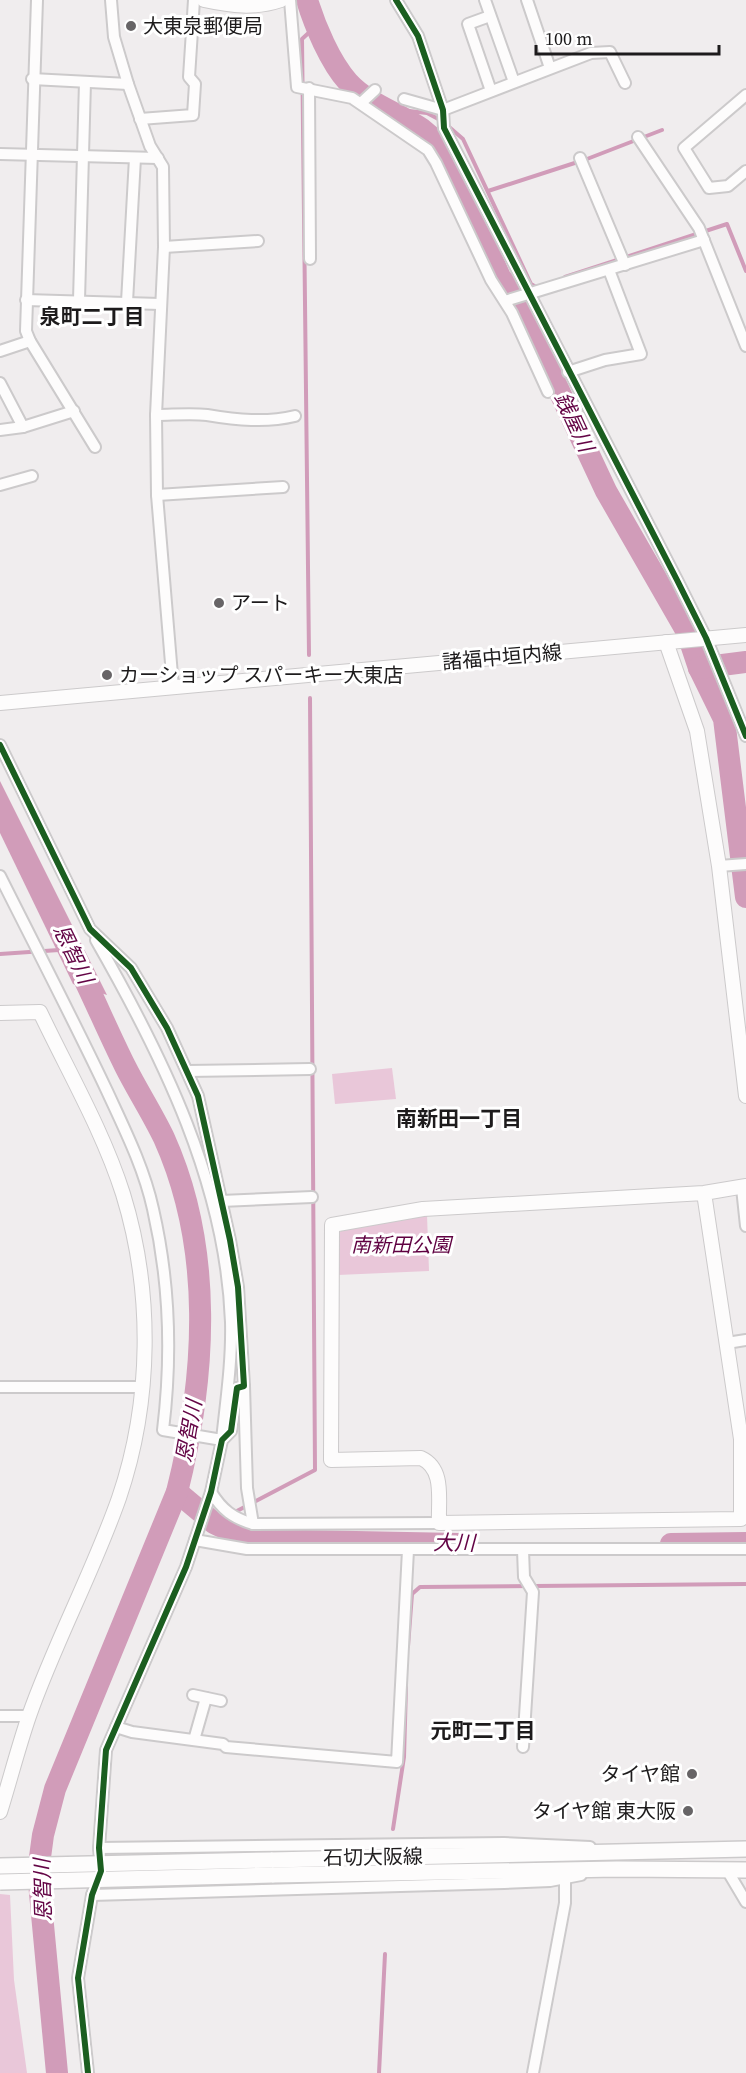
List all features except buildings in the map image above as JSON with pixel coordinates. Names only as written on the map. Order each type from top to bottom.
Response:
[{"type":"main road","name":"石切大阪線","points":[[0,1881],[618,1851],[746,1849]]},
{"type":"main road","name":"石切大阪線","points":[[0,1866],[746,1870]]},
{"type":"street","points":[[37,0],[32,79],[26,331],[96,447]]},
{"type":"street","points":[[111,0],[114,37],[128,84],[140,119],[163,167],[164,177],[164,247],[156,416],[157,495],[173,687]]},
{"type":"street","points":[[140,119],[193,115],[195,84],[189,77],[194,0]]},
{"type":"street","points":[[204,0],[235,7],[261,7],[281,0]]},
{"type":"street","points":[[290,0],[304,88],[310,259]]},
{"type":"street","points":[[396,0],[418,36],[443,119],[696,639],[746,736]]},
{"type":"street","points":[[485,0],[514,82]]},
{"type":"street","points":[[527,0],[550,68]]},
{"type":"street","points":[[490,16],[468,24],[491,91]]},
{"type":"street","points":[[443,119],[491,91],[591,53],[610,52],[625,83]]},
{"type":"street","points":[[32,79],[128,84]]},
{"type":"street","points":[[80,300],[85,82]]},
{"type":"street","points":[[304,88],[352,98],[428,150],[491,280],[505,301],[548,392]]},
{"type":"street","points":[[361,103],[375,90]]},
{"type":"street","points":[[746,95],[684,148],[709,188],[728,186],[746,171]]},
{"type":"street","points":[[404,99],[443,119]]},
{"type":"street","points":[[641,140],[702,234],[746,346]]},
{"type":"street","points":[[0,154],[158,158]]},
{"type":"street","points":[[127,302],[135,158]]},
{"type":"street","points":[[582,160],[623,260]]},
{"type":"street","points":[[505,301],[529,296],[609,270],[623,260],[702,234]]},
{"type":"street","points":[[164,247],[258,241]]},
{"type":"street","points":[[568,372],[604,360],[641,354],[609,270]]},
{"type":"street","points":[[26,300],[160,304]]},
{"type":"street","points":[[0,351],[30,341]]},
{"type":"street","points":[[0,383],[23,427]]},
{"type":"street","points":[[0,430],[23,427],[74,411]]},
{"type":"street","points":[[156,416],[207,415],[219,419],[276,420],[295,416]]},
{"type":"street","points":[[0,485],[32,476]]},
{"type":"street","points":[[157,495],[283,486]]},
{"type":"street","name":"諸福中垣内線","points":[[0,703],[746,635]]},
{"type":"street","points":[[666,642],[697,731],[719,866],[746,1096]]},
{"type":"street","points":[[0,745],[90,929],[117,976],[181,1106],[209,1192],[226,1276],[231,1322],[222,1440],[211,1492],[195,1540],[106,1750],[99,1848],[101,1871],[92,1895],[78,1978],[88,2073]]},
{"type":"street","points":[[719,866],[746,864]]},
{"type":"street","points":[[0,876],[137,1157],[153,1208],[167,1287],[169,1325],[169,1381],[163,1430],[222,1440]]},
{"type":"street","points":[[90,929],[131,968],[167,1028],[198,1096],[238,1287],[247,1488],[253,1524]]},
{"type":"street","points":[[0,1013],[40,1012],[109,1156],[123,1195],[141,1277],[144,1387],[131,1454],[118,1498],[29,1716],[0,1812]]},
{"type":"street","points":[[187,1071],[310,1069]]},
{"type":"street","points":[[439,1523],[437,1473],[432,1463],[421,1458],[331,1460],[332,1224],[423,1209],[704,1193],[744,1187],[746,1226]]},
{"type":"street","points":[[211,1492],[220,1508],[237,1519],[253,1524],[743,1519],[744,1465],[741,1439],[704,1193]]},
{"type":"street","points":[[221,1201],[312,1197]]},
{"type":"street","points":[[727,1343],[746,1340]]},
{"type":"street","points":[[222,1440],[231,1431],[237,1388],[244,1386]]},
{"type":"street","points":[[0,1387],[144,1387]]},
{"type":"street","points":[[195,1540],[247,1549],[746,1549]]},
{"type":"street","points":[[117,1727],[132,1732],[223,1744],[226,1747],[397,1762],[408,1550]]},
{"type":"street","points":[[523,1550],[526,1581],[533,1592],[523,1747]]},
{"type":"street","points":[[193,1695],[221,1701]]},
{"type":"street","points":[[194,1740],[206,1698]]},
{"type":"street","points":[[0,1716],[29,1716]]},
{"type":"street","points":[[99,1848],[504,1843],[571,1845],[618,1851]]},
{"type":"street","points":[[92,1895],[504,1883],[565,1878],[617,1869]]},
{"type":"street","points":[[727,1870],[746,1902]]},
{"type":"street","points":[[533,2073],[565,1903],[565,1878]]},
{"type":"green space","points":[[392,1068],[396,1099],[335,1104],[332,1074]]},
{"type":"green space","name":"南新田公園","points":[[427,1215],[429,1271],[338,1275],[336,1236],[343,1229]]},
{"type":"green space","points":[[0,1894],[10,1895],[14,1980],[27,2073],[0,2073]]},
{"type":"water","name":"恩智川","points":[[0,781],[107,995],[73,984],[0,833]]},
{"type":"waterway","name":"銭屋川","points":[[307,0],[324,43],[348,82],[374,102],[422,129],[433,139],[446,158],[501,279],[510,286],[606,491],[687,632],[699,668],[724,719],[746,897]]},
{"type":"waterway","points":[[309,655],[302,39],[315,27]]},
{"type":"waterway","points":[[399,117],[409,111],[427,113],[442,121]]},
{"type":"waterway","points":[[448,126],[463,139],[531,284],[536,287]]},
{"type":"waterway","points":[[488,191],[587,159],[662,130]]},
{"type":"waterway","points":[[565,277],[727,224],[746,271]]},
{"type":"waterway","points":[[699,668],[746,662]]},
{"type":"waterway","points":[[214,1523],[315,1470],[310,698]]},
{"type":"waterway","points":[[0,954],[59,950]]},
{"type":"waterway","name":"恩智川","points":[[57,2073],[38,1872],[43,1835],[55,1789],[177,1492],[194,1404],[199,1359],[200,1314],[198,1268],[191,1224],[180,1180],[164,1138],[125,1066],[76,962]]},
{"type":"waterway","name":"大川","points":[[177,1492],[214,1523],[249,1540],[458,1544]]},
{"type":"waterway","name":"大川","points":[[671,1544],[746,1543]]},
{"type":"waterway","points":[[408,1646],[412,1594],[420,1587],[746,1584]]},
{"type":"waterway","points":[[393,1829],[404,1757],[406,1687]]},
{"type":"waterway","points":[[379,2073],[385,1954]]},
{"type":"cycle path","points":[[396,0],[418,36],[443,110],[444,128],[706,638],[746,736]]},
{"type":"cycle path","points":[[0,745],[90,929],[131,968],[167,1028],[198,1096],[230,1240],[238,1287],[244,1386],[237,1388],[231,1431],[222,1440],[211,1492],[186,1567],[106,1750],[99,1848],[101,1871],[92,1895],[78,1978],[88,2073]]},
{"type":"place","name":"大東泉郵便局","points":[[131,26]]},
{"type":"place","name":"アート","points":[[219,603]]},
{"type":"place","name":"カーショップ スパーキー大東店","points":[[107,675]]},
{"type":"place","name":"タイヤ館","points":[[692,1774]]},
{"type":"place","name":"タイヤ館 東大阪","points":[[688,1811]]},
{"type":"district","name":"泉町二丁目","points":[[92,317]]},
{"type":"district","name":"南新田一丁目","points":[[459,1119]]},
{"type":"district","name":"元町二丁目","points":[[483,1731]]}]
